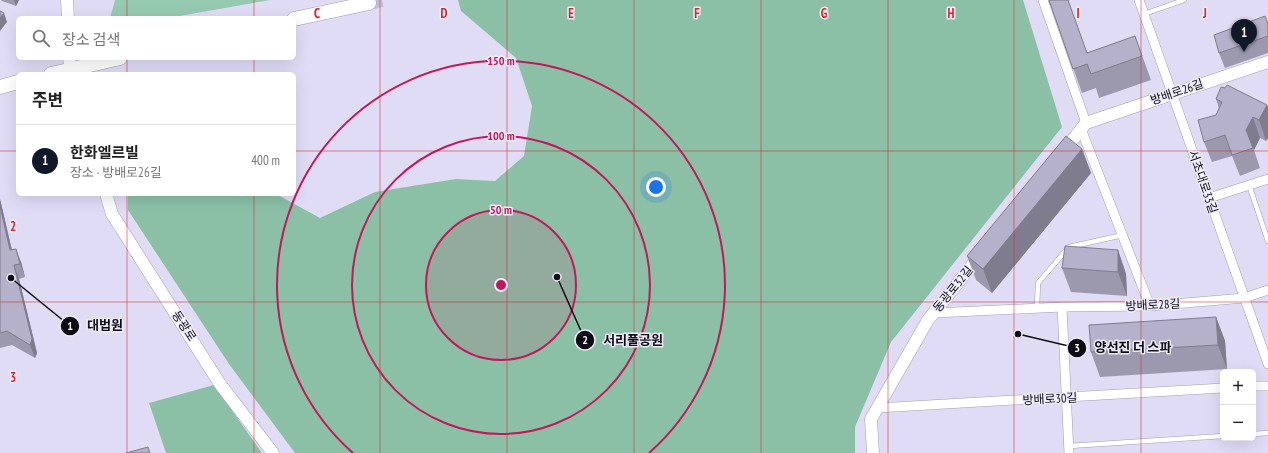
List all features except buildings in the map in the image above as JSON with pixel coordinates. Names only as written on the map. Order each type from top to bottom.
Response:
[{"type":"main road","points":[[296,20],[369,3]]},
{"type":"main road","points":[[56,72],[70,67],[109,60]]},
{"type":"main road","points":[[0,87],[16,83]]},
{"type":"street","points":[[67,0],[68,16]]},
{"type":"street","points":[[1043,0],[1084,126],[1122,235],[1150,306]]},
{"type":"street","name":"서초대로33길","points":[[1139,0],[1268,364]]},
{"type":"street","name":"방배로26길","points":[[1084,126],[1172,94],[1268,62]]},
{"type":"street","points":[[1057,160],[1084,126]]},
{"type":"street","points":[[1209,198],[1268,179]]},
{"type":"street","name":"동광로","points":[[107,196],[112,214],[220,384],[273,453]]},
{"type":"street","name":"동광로32길","points":[[873,453],[871,419],[877,408],[934,313],[988,246]]},
{"type":"street","name":"방배로28길","points":[[934,313],[1062,307],[1150,306],[1244,298],[1268,290]]},
{"type":"street","points":[[1062,307],[1069,450]]},
{"type":"street","points":[[1256,386],[1268,386]]},
{"type":"street","name":"방배로30길","points":[[877,408],[1220,388]]},
{"type":"lane","points":[[1144,14],[1184,0]]},
{"type":"lane","points":[[1249,185],[1268,241]]},
{"type":"lane","points":[[1037,308],[1038,283],[1070,248],[1122,235]]},
{"type":"lane","points":[[1256,434],[1268,433]]},
{"type":"lane","points":[[1069,450],[1220,436]]},
{"type":"green space","points":[[115,0],[270,0],[179,16],[111,16]]},
{"type":"green space","points":[[458,0],[1023,0],[1062,127],[891,342],[855,427],[855,453],[295,453],[229,364],[128,210],[128,196],[280,196],[320,218],[375,192],[456,179],[495,181],[524,156],[532,106],[516,58],[461,11]]},
{"type":"green space","points":[[214,385],[262,453],[166,453],[149,403]]},
{"type":"tunnel","points":[[369,3],[382,0]]},
{"type":"place","name":"한화엘르빌","points":[[1244,52]]},
{"type":"place","name":"서리풀공원","points":[[557,277]]},
{"type":"place","name":"대법원","points":[[11,278]]},
{"type":"place","name":"양선진 더 스파","points":[[1018,334]]}]
